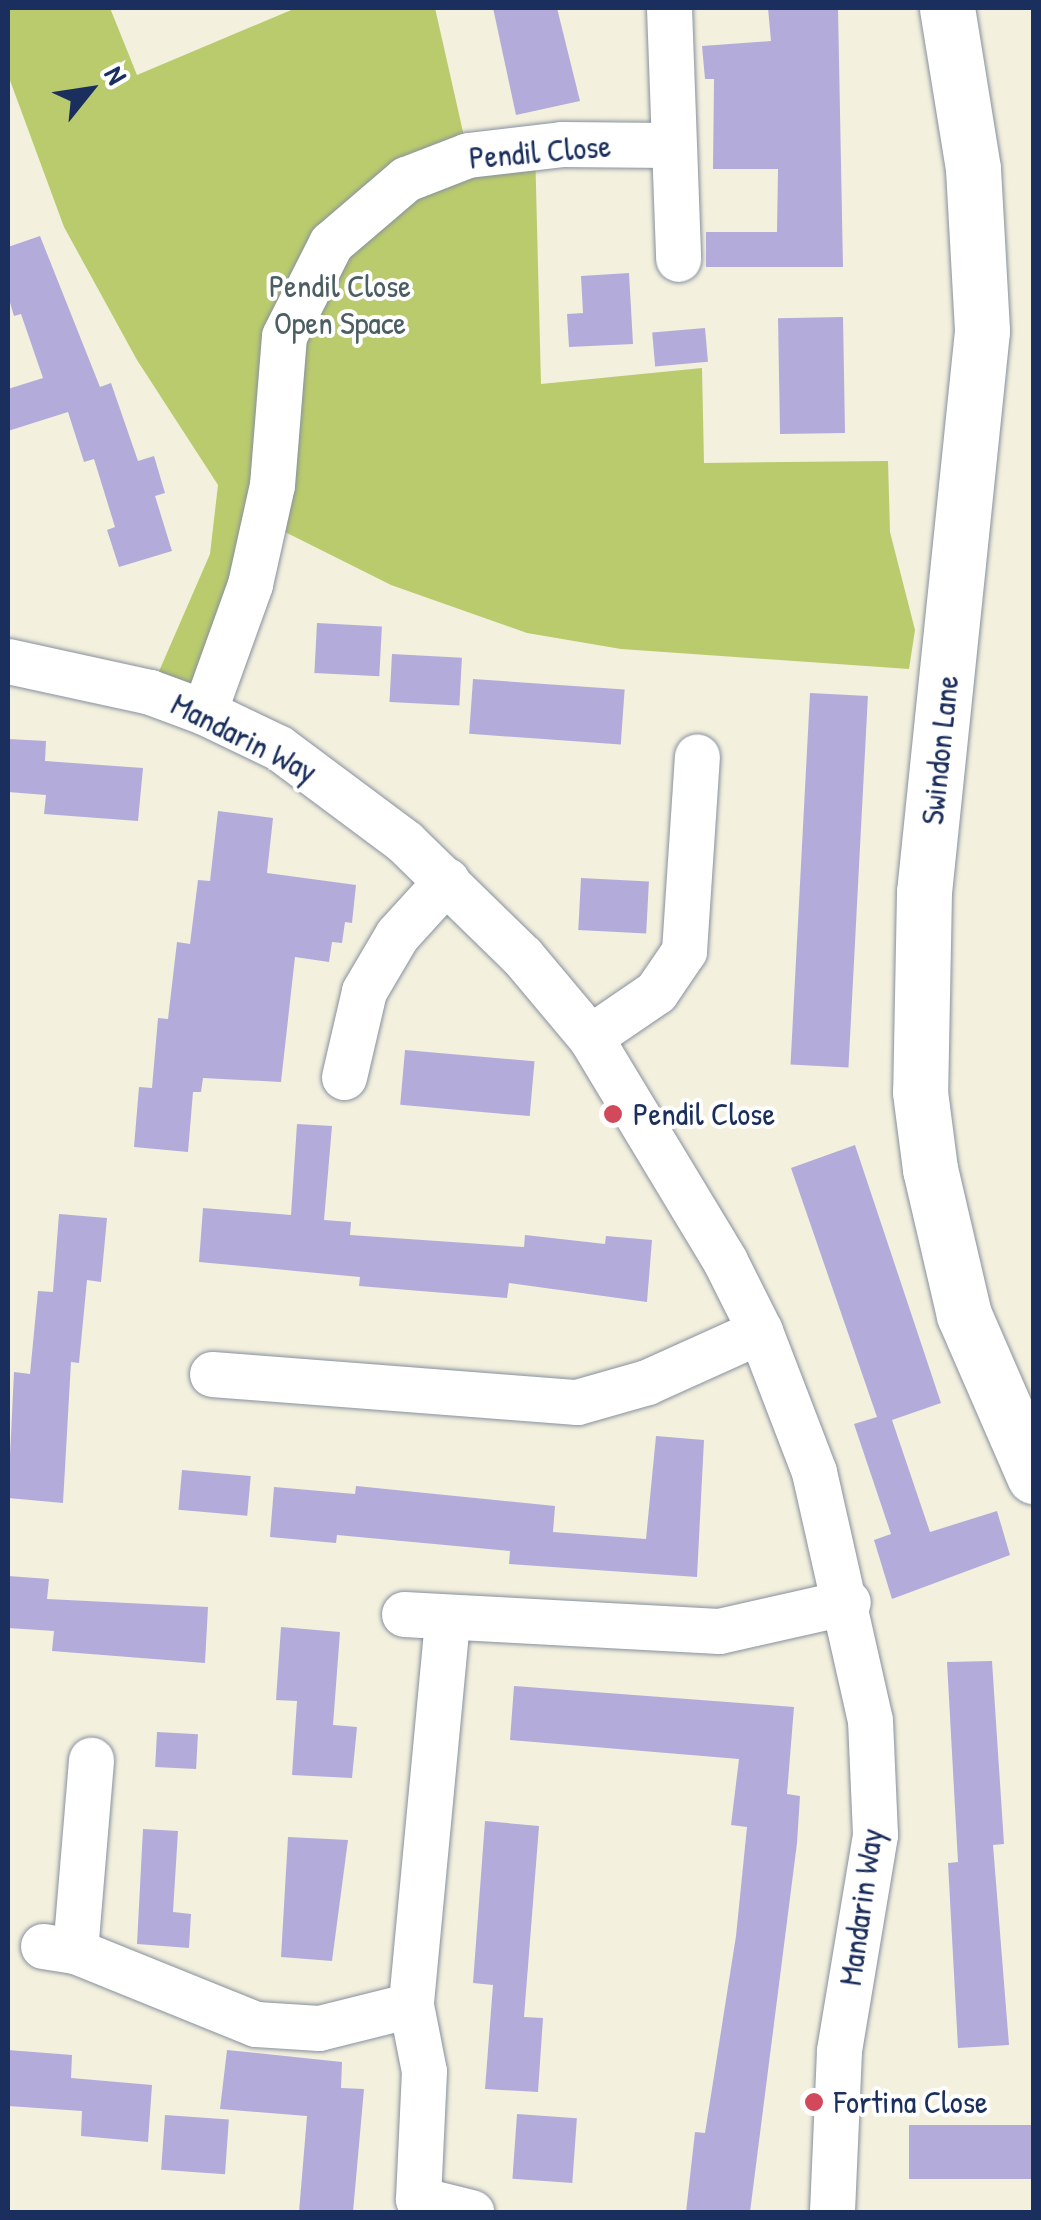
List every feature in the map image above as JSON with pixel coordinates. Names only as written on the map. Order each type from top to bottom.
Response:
[{"type":"street","points":[[668,8],[670,145],[678,259]]},
{"type":"street","name":"Swindon Lane","points":[[947,8],[974,169],[982,331],[924,892],[920,1092],[945,1246],[964,1316],[1034,1476]]},
{"type":"street","name":"Pendil Close","points":[[204,712],[250,584],[272,485],[284,336],[331,243],[392,188],[468,154],[562,144],[670,145]]},
{"type":"street","name":"Mandarin Way","points":[[8,661],[150,692],[204,712],[279,748],[341,789],[447,880],[590,1038],[672,1168],[760,1331],[814,1472],[848,1602],[870,1720],[875,1835],[838,2051],[832,2212]]},
{"type":"street","points":[[590,1038],[656,992],[684,951],[697,756]]},
{"type":"street","points":[[344,1078],[364,991],[397,936],[447,880]]},
{"type":"street","points":[[212,1374],[577,1402],[648,1382],[760,1331]]},
{"type":"street","points":[[471,2212],[418,2199],[424,2071],[411,2005],[426,1618],[719,1631],[848,1602]]},
{"type":"street","points":[[92,1760],[59,1948],[256,2024],[319,2028],[411,2005]]},
{"type":"green space","name":"Pendil Close Open Space","points":[[8,8],[110,8],[137,75],[296,8],[435,8],[468,154],[535,147],[541,384],[702,368],[704,463],[888,461],[890,532],[915,630],[909,669],[621,649],[527,633],[391,585],[265,522],[204,712],[150,692],[210,554],[218,485],[137,360],[64,227],[8,75]]},
{"type":"building","points":[[493,8],[557,8],[580,101],[516,115]]},
{"type":"building","points":[[768,8],[838,8],[843,267],[706,267],[706,232],[777,232],[778,169],[713,169],[714,79],[705,79],[702,46],[771,41]]},
{"type":"building","points":[[40,236],[100,387],[111,383],[138,461],[154,456],[165,493],[155,496],[172,551],[119,567],[107,530],[115,527],[94,459],[84,462],[68,412],[8,431],[8,389],[43,378],[21,314],[14,316],[8,296],[8,247]]},
{"type":"building","points":[[629,273],[633,344],[569,347],[567,314],[583,313],[581,276]]},
{"type":"building","points":[[843,317],[845,433],[780,434],[778,318]]},
{"type":"building","points":[[705,328],[708,362],[655,366],[652,333]]},
{"type":"building","points":[[317,623],[382,626],[379,676],[314,673]]},
{"type":"building","points":[[392,654],[462,658],[459,706],[389,702]]},
{"type":"building","points":[[473,679],[625,690],[621,744],[469,734]]},
{"type":"building","points":[[810,693],[868,696],[848,1068],[791,1064]]},
{"type":"building","points":[[8,739],[46,741],[45,761],[143,768],[138,821],[44,814],[46,795],[8,792]]},
{"type":"building","points":[[218,811],[273,818],[267,873],[356,885],[352,923],[345,922],[342,943],[332,942],[329,962],[295,957],[281,1082],[203,1078],[201,1092],[193,1092],[188,1152],[134,1147],[139,1087],[152,1088],[158,1018],[168,1019],[177,942],[190,944],[198,880],[210,881]]},
{"type":"building","points":[[581,878],[649,882],[646,933],[578,930]]},
{"type":"building","points":[[405,1050],[535,1061],[530,1116],[400,1105]]},
{"type":"building","points":[[297,1124],[332,1126],[324,1220],[351,1222],[350,1235],[524,1247],[525,1235],[605,1244],[606,1236],[652,1240],[647,1302],[509,1283],[507,1298],[359,1286],[360,1277],[199,1262],[203,1208],[291,1215]]},
{"type":"building","points":[[855,1145],[941,1403],[892,1420],[930,1532],[997,1511],[1010,1555],[892,1599],[874,1540],[891,1534],[854,1424],[877,1417],[791,1168]]},
{"type":"building","points":[[59,1214],[107,1218],[101,1282],[87,1280],[79,1363],[71,1362],[63,1503],[8,1498],[14,1372],[30,1374],[38,1291],[53,1292]]},
{"type":"building","points":[[656,1436],[704,1440],[697,1577],[509,1564],[510,1551],[337,1535],[336,1543],[270,1537],[274,1487],[355,1494],[356,1486],[555,1506],[553,1532],[646,1539]]},
{"type":"building","points":[[182,1470],[251,1476],[247,1516],[179,1510]]},
{"type":"building","points":[[8,1576],[49,1579],[47,1599],[208,1607],[205,1663],[52,1651],[54,1631],[8,1628]]},
{"type":"building","points":[[281,1627],[340,1632],[333,1725],[357,1727],[352,1778],[292,1775],[297,1701],[276,1700]]},
{"type":"building","points":[[992,1661],[1004,1844],[993,1845],[1009,2045],[958,2048],[948,1863],[958,1862],[947,1662]]},
{"type":"building","points":[[514,1686],[794,1707],[787,1794],[800,1796],[797,1843],[750,2212],[686,2212],[695,2132],[705,2133],[736,1936],[747,1827],[731,1825],[739,1759],[510,1740]]},
{"type":"building","points":[[157,1732],[198,1734],[196,1769],[155,1767]]},
{"type":"building","points":[[485,1821],[539,1826],[524,2017],[543,2018],[538,2092],[485,2089],[493,1985],[473,1983]]},
{"type":"building","points":[[143,1829],[178,1831],[173,1912],[191,1914],[189,1948],[137,1944]]},
{"type":"building","points":[[288,1837],[348,1840],[332,1961],[281,1957]]},
{"type":"building","points":[[8,2050],[72,2055],[71,2078],[152,2085],[148,2142],[81,2136],[82,2111],[8,2106]]},
{"type":"building","points":[[227,2050],[342,2062],[341,2088],[364,2089],[353,2212],[299,2212],[307,2116],[220,2109]]},
{"type":"building","points":[[517,2114],[577,2118],[572,2183],[512,2179]]},
{"type":"building","points":[[165,2115],[229,2119],[225,2174],[161,2170]]},
{"type":"building","points":[[909,2125],[1034,2125],[1034,2179],[909,2179]]},
{"type":"place","name":"Pendil Close","points":[[613,1114]]},
{"type":"place","name":"Fortina Close","points":[[814,2102]]}]
